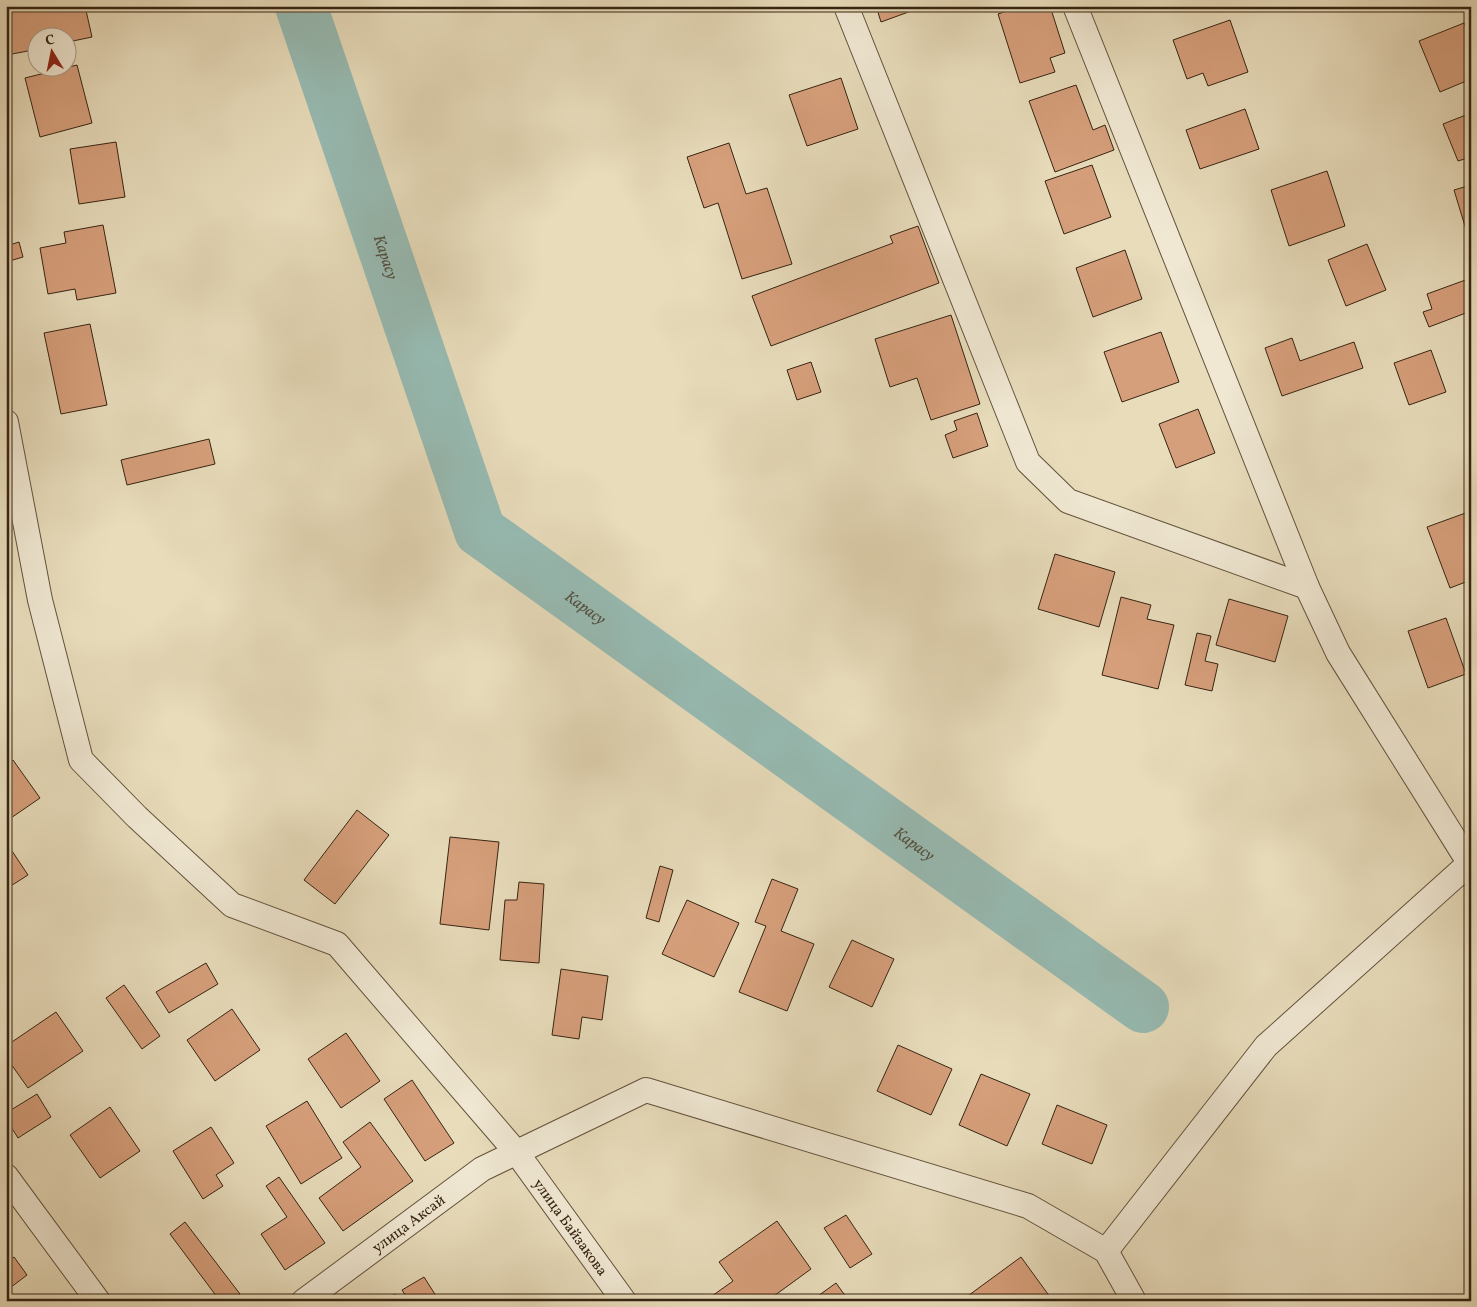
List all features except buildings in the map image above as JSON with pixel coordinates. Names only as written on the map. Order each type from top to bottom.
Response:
[{"type":"street","points":[[846,6],[1028,462],[1068,502],[1307,587]]},
{"type":"street","points":[[1075,6],[1307,587],[1338,653],[1470,863],[1266,1046],[1106,1251],[1134,1301]]},
{"type":"street","name":"улица Байзакова","points":[[6,422],[40,600],[81,760],[137,817],[232,905],[337,944],[516,1153],[624,1301]]},
{"type":"street","name":"улица Аксай","points":[[304,1301],[482,1169],[646,1090],[1028,1206],[1106,1251]]},
{"type":"street","points":[[6,1176],[98,1301]]},
{"type":"waterway","name":"Карасу","points":[[301,6],[480,531],[1143,1007]]}]
